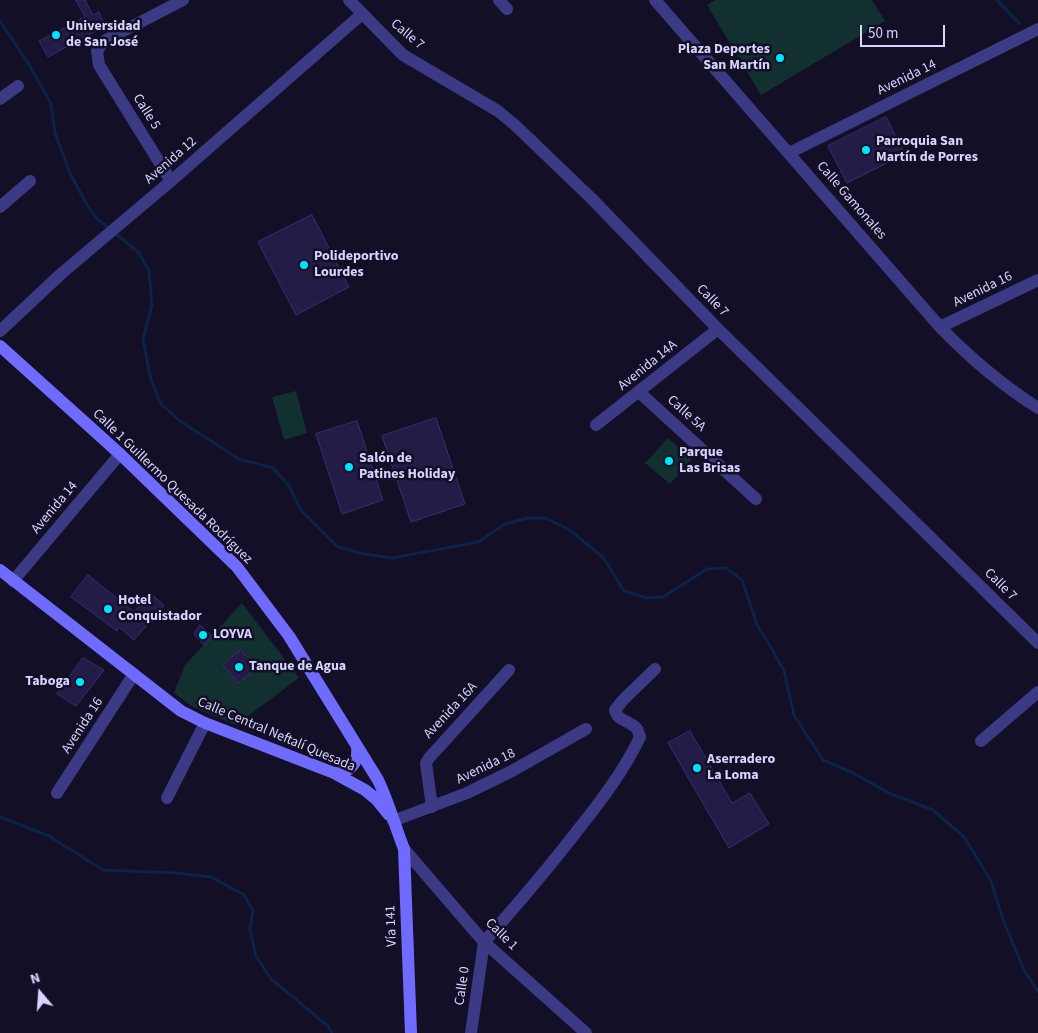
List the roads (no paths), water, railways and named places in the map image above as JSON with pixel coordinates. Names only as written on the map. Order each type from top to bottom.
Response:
[{"type":"main road","name":"Calle 1 Guillermo Quesada Rodríguez","points":[[0,346],[120,454],[237,567],[289,636],[378,780],[388,801],[393,821]]},
{"type":"main road","name":"Calle Central Neftalí Quesada","points":[[0,570],[181,710],[205,723],[334,773],[365,790],[376,799],[393,821]]},
{"type":"main road","points":[[334,773],[346,771],[354,764],[357,759],[357,747]]},
{"type":"main road","name":"Vía 141","points":[[393,821],[404,849],[410,1033]]},
{"type":"street","name":"Calle 5","points":[[171,181],[99,65],[97,51],[104,41],[183,0]]},
{"type":"street","name":"Calle 7","points":[[349,0],[403,55],[498,111],[516,126],[591,198],[718,328],[1038,643]]},
{"type":"street","name":"Calle Gamonales","points":[[655,0],[940,327],[976,362],[1022,398],[1038,408]]},
{"type":"street","name":"Avenida 12","points":[[0,331],[62,273],[171,181],[362,14]]},
{"type":"street","name":"Avenida 14","points":[[789,153],[1038,29]]},
{"type":"street","points":[[0,99],[18,86]]},
{"type":"street","points":[[0,207],[30,181]]},
{"type":"street","name":"Avenida 16","points":[[940,327],[1038,280]]},
{"type":"street","name":"Avenida 14A","points":[[596,426],[718,328]]},
{"type":"street","name":"Calle 5A","points":[[639,392],[756,499]]},
{"type":"street","name":"Avenida 14","points":[[13,581],[120,454]]},
{"type":"street","points":[[484,942],[532,889],[608,791],[629,758],[640,737],[637,729],[620,719],[616,715],[615,710],[655,669]]},
{"type":"street","name":"Avenida 16A","points":[[432,806],[426,763],[509,670]]},
{"type":"street","name":"Avenida 16","points":[[57,793],[134,674]]},
{"type":"street","points":[[981,741],[1038,692]]},
{"type":"street","points":[[167,798],[205,723]]},
{"type":"street","name":"Avenida 18","points":[[393,821],[467,793],[512,771],[586,728]]},
{"type":"street","name":"Calle 1","points":[[404,849],[484,942],[586,1033]]},
{"type":"street","name":"Calle 0","points":[[471,1033],[484,942]]},
{"type":"waterway","points":[[997,0],[1019,23]]},
{"type":"waterway","points":[[0,21],[30,66],[51,104],[55,133],[70,173],[87,205],[97,219],[110,229]]},
{"type":"waterway","points":[[115,233],[139,253],[149,271],[152,305],[143,339],[150,376],[160,403],[180,421],[239,459],[273,468],[290,487],[300,509],[338,547],[364,554],[392,558],[478,542],[505,524],[528,518],[545,518],[568,529],[603,557],[624,591],[647,598],[663,597],[707,569],[726,568],[742,580],[758,627],[784,671],[794,715],[823,760],[853,773],[889,793],[933,810],[964,837],[990,879],[1004,922],[1024,970],[1038,992]]},
{"type":"waterway","points":[[0,817],[49,836],[103,870],[176,873],[211,877],[244,895],[253,910],[250,930],[256,956],[271,979],[328,1026],[332,1033]]},
{"type":"place","name":"Universidad de San José","points":[[56,35]]},
{"type":"place","name":"Plaza Deportes San Martín","points":[[780,58]]},
{"type":"place","name":"Parroquia San Martín de Porres","points":[[866,150]]},
{"type":"place","name":"Polideportivo Lourdes","points":[[304,265]]},
{"type":"place","name":"Parque Las Brisas","points":[[669,461]]},
{"type":"place","name":"Salón de Patines Holiday","points":[[349,467]]},
{"type":"place","name":"Hotel Conquistador","points":[[108,609]]},
{"type":"place","name":"LOYVA","points":[[203,635]]},
{"type":"place","name":"Tanque de Agua","points":[[239,667]]},
{"type":"place","name":"Taboga","points":[[80,682]]},
{"type":"place","name":"Aserradero La Loma","points":[[697,768]]}]
